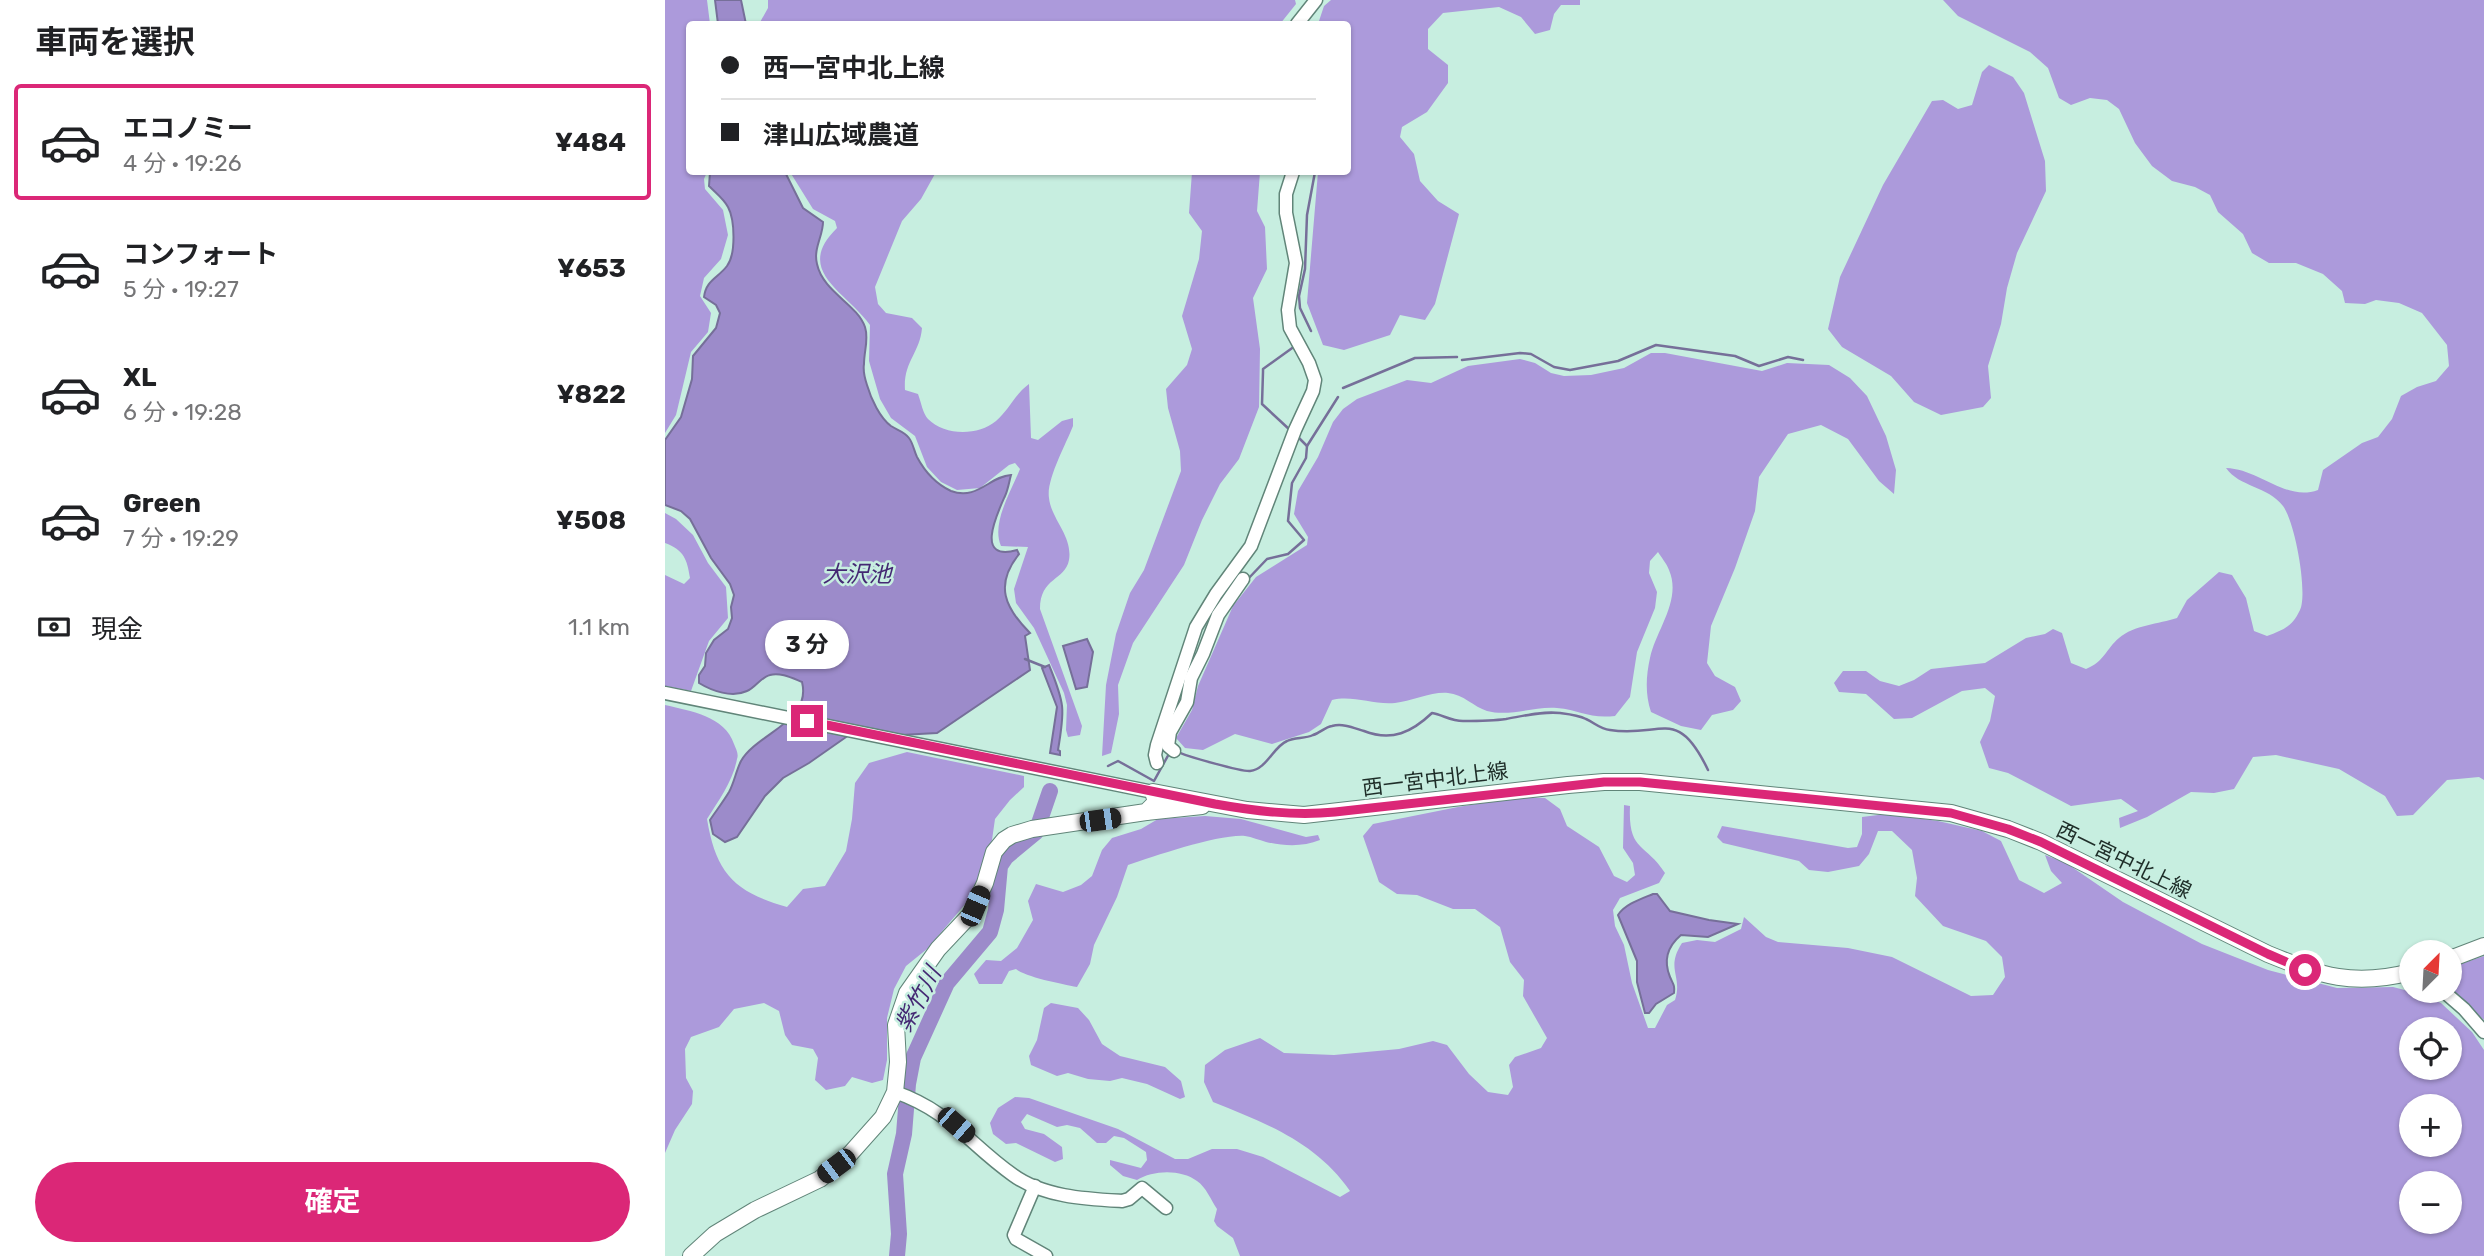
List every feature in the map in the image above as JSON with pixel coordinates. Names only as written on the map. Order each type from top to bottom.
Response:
[{"type":"main road","name":"西一宮中北上線","points":[[1153,792],[1247,810],[1304,815],[1568,785],[1628,782],[1951,813],[2008,829],[2041,842],[2305,970],[2336,978],[2365,980],[2399,974]]},
{"type":"main road","points":[[1146,813],[1156,802],[1153,792]]},
{"type":"main road","points":[[691,1256],[715,1234],[755,1210],[806,1186],[836,1166],[904,1095],[898,1062],[896,1025],[907,993],[938,949],[971,914],[998,846],[1012,835],[1037,828],[1215,804]]},
{"type":"main road","points":[[2462,954],[2484,946]]},
{"type":"street","points":[[1299,21],[1316,0]]},
{"type":"street","points":[[1157,763],[1157,745],[1196,627],[1251,546],[1295,430],[1313,391],[1315,380],[1290,327],[1288,310],[1296,263],[1286,213],[1286,194],[1292,175]]},
{"type":"street","points":[[1174,751],[1168,746],[1170,732],[1187,702],[1191,678],[1223,606],[1243,579]]},
{"type":"street","points":[[665,693],[1153,792]]},
{"type":"street","points":[[2457,1003],[2484,1032]]},
{"type":"street","points":[[904,1095],[949,1120],[1013,1175],[1035,1186],[1066,1195],[1122,1201],[1129,1199],[1142,1188],[1166,1208]]},
{"type":"street","points":[[1035,1186],[1014,1235],[1016,1239],[1047,1256]]},
{"type":"shaded area","points":[[665,0],[707,0],[710,21],[686,21],[686,175],[706,175],[705,189],[723,210],[728,235],[721,259],[704,278],[700,296],[711,313],[708,332],[691,352],[676,415],[665,433]]},
{"type":"shaded area","points":[[768,0],[1295,0],[1296,4],[1282,21],[761,21],[768,8]]},
{"type":"shaded area","points":[[1331,0],[1580,0],[1580,5],[1561,5],[1554,14],[1550,30],[1535,34],[1521,17],[1499,7],[1443,13],[1428,29],[1428,49],[1448,65],[1448,83],[1427,112],[1402,127],[1400,137],[1414,154],[1420,181],[1438,201],[1459,214],[1435,304],[1425,320],[1400,315],[1390,335],[1344,350],[1323,345],[1307,303],[1318,175],[1351,175],[1351,21],[1319,21],[1324,6]]},
{"type":"shaded area","points":[[1943,0],[2484,0],[2484,780],[2479,777],[2447,780],[2413,815],[2397,816],[2385,796],[2339,769],[2276,755],[2253,757],[2234,789],[2214,793],[2191,792],[2147,817],[2120,828],[2119,818],[2138,811],[2121,799],[2071,806],[2008,773],[1989,768],[1980,742],[1990,721],[1995,696],[1985,688],[1962,691],[1912,718],[1894,719],[1866,694],[1839,692],[1834,683],[1843,671],[1866,671],[1880,681],[1899,686],[1931,669],[1985,663],[2026,638],[2045,634],[2053,629],[2062,633],[2071,663],[2086,669],[2097,663],[2125,634],[2177,618],[2187,600],[2219,572],[2232,575],[2246,598],[2254,631],[2267,636],[2282,630],[2294,620],[2302,601],[2299,558],[2288,514],[2277,499],[2238,479],[2226,468],[2250,474],[2295,492],[2318,490],[2323,470],[2362,443],[2378,437],[2392,419],[2401,396],[2436,381],[2449,366],[2447,345],[2422,313],[2399,303],[2376,300],[2365,304],[2345,303],[2342,291],[2323,274],[2296,263],[2269,263],[2252,253],[2243,234],[2218,212],[2210,195],[2195,187],[2172,181],[2152,166],[2135,143],[2119,109],[2107,100],[2090,98],[2071,105],[2059,98],[2048,68],[2030,52],[1958,16]]},
{"type":"shaded area","points":[[1989,65],[2013,77],[2024,93],[2045,161],[2046,191],[2017,253],[2007,288],[2001,324],[1988,366],[1991,398],[1983,407],[1941,415],[1914,402],[1891,376],[1842,347],[1828,329],[1840,277],[1883,185],[1932,101],[1943,100],[1958,109],[1972,105],[1982,72]]},
{"type":"shaded area","points":[[792,175],[934,175],[921,199],[902,221],[875,287],[878,304],[886,313],[912,318],[922,328],[907,372],[905,390],[918,394],[928,419],[943,429],[952,431],[971,431],[989,426],[1029,384],[1031,438],[1038,440],[1062,421],[1073,418],[1073,426],[1053,472],[1049,490],[1051,506],[1068,543],[1069,560],[1063,572],[1044,591],[1040,609],[1082,726],[1080,735],[1068,737],[1064,693],[1034,628],[1016,603],[1014,589],[1028,547],[1001,546],[998,527],[1000,518],[1020,469],[1015,463],[1009,465],[980,488],[957,490],[941,482],[927,467],[915,436],[891,418],[880,399],[869,361],[870,325],[837,291],[822,269],[820,257],[825,243],[837,228],[835,221],[813,209]]},
{"type":"shaded area","points":[[1192,175],[1260,175],[1257,211],[1265,227],[1267,269],[1253,298],[1260,349],[1259,407],[1239,459],[1220,484],[1184,565],[1133,643],[1118,685],[1119,714],[1111,753],[1102,756],[1106,685],[1116,634],[1130,593],[1144,570],[1181,471],[1180,451],[1168,408],[1166,389],[1187,365],[1192,349],[1182,316],[1199,259],[1202,231],[1189,213]]},
{"type":"shaded area","points":[[1651,353],[1665,353],[1762,371],[1787,363],[1829,365],[1850,378],[1867,396],[1886,436],[1896,470],[1894,494],[1879,481],[1848,439],[1821,425],[1788,434],[1759,477],[1755,511],[1711,626],[1707,663],[1715,676],[1735,687],[1741,701],[1733,710],[1712,715],[1701,730],[1681,726],[1651,712],[1647,692],[1649,665],[1653,647],[1667,615],[1672,592],[1669,570],[1658,552],[1650,561],[1649,573],[1657,592],[1655,608],[1637,652],[1630,697],[1615,716],[1598,716],[1557,708],[1496,713],[1482,709],[1459,696],[1442,693],[1395,703],[1332,700],[1321,724],[1309,732],[1272,744],[1235,734],[1203,750],[1185,748],[1176,738],[1192,710],[1198,686],[1233,606],[1256,577],[1307,545],[1308,537],[1294,514],[1298,491],[1318,457],[1333,422],[1343,409],[1357,399],[1407,380],[1431,383],[1468,366],[1520,359],[1564,376],[1591,375],[1624,368]]},
{"type":"shaded area","points":[[665,513],[693,535],[708,563],[726,587],[728,618],[709,641],[691,691],[665,686],[665,575],[684,584],[690,578],[683,556],[677,549],[665,543]]},
{"type":"shaded area","points":[[665,705],[706,716],[723,727],[729,735],[738,757],[725,790],[707,819],[716,853],[722,867],[741,887],[753,895],[787,907],[803,889],[825,886],[846,851],[855,783],[869,763],[907,752],[1024,776],[1024,787],[995,819],[992,840],[979,882],[967,902],[927,949],[906,966],[894,989],[887,1018],[887,1060],[883,1080],[872,1083],[852,1077],[845,1086],[826,1090],[815,1080],[818,1058],[813,1049],[792,1045],[785,1035],[779,1011],[764,1003],[734,1009],[719,1027],[691,1037],[685,1049],[686,1078],[693,1091],[692,1104],[675,1130],[665,1153]]},
{"type":"shaded area","points":[[1519,797],[1545,798],[1560,809],[1567,826],[1599,847],[1614,876],[1627,882],[1635,875],[1633,863],[1623,848],[1624,805],[1630,806],[1630,821],[1635,839],[1665,873],[1659,883],[1620,898],[1613,910],[1615,926],[1624,945],[1632,983],[1648,1028],[1655,1028],[1667,1005],[1675,1000],[1677,985],[1674,966],[1682,943],[1697,940],[1715,942],[1741,929],[1744,917],[1766,937],[1778,942],[1848,948],[1892,957],[1971,996],[1993,995],[2005,977],[2002,957],[1986,941],[1943,926],[1915,896],[1917,878],[1912,850],[1892,831],[1878,831],[1869,854],[1859,866],[1828,872],[1809,870],[1799,861],[1723,843],[1717,837],[1722,826],[1848,848],[1857,847],[1862,834],[1862,817],[1886,814],[1938,821],[1982,831],[2001,841],[2019,880],[2044,893],[2062,883],[2051,871],[2045,855],[2066,863],[2123,902],[2202,944],[2268,970],[2337,988],[2393,987],[2399,989],[2399,1003],[2441,1003],[2456,1017],[2399,1017],[2399,1080],[2462,1080],[2462,1023],[2484,1050],[2484,1256],[1240,1256],[1233,1238],[1214,1221],[1217,1209],[1197,1181],[1183,1174],[1167,1172],[1151,1174],[1137,1180],[1123,1176],[1110,1165],[1110,1160],[1141,1168],[1147,1160],[1146,1152],[1124,1138],[1114,1136],[1106,1143],[1097,1143],[1080,1128],[1067,1125],[1057,1127],[1027,1114],[1021,1122],[1025,1129],[1044,1134],[1062,1147],[1063,1159],[1055,1162],[1016,1143],[1006,1144],[993,1134],[990,1123],[998,1108],[1015,1097],[1029,1098],[1118,1129],[1175,1159],[1188,1159],[1212,1149],[1237,1149],[1263,1157],[1340,1197],[1350,1191],[1322,1159],[1270,1126],[1213,1102],[1204,1082],[1205,1065],[1225,1050],[1260,1038],[1284,1053],[1334,1055],[1399,1049],[1433,1041],[1447,1045],[1469,1074],[1488,1092],[1508,1095],[1513,1087],[1509,1065],[1515,1057],[1541,1048],[1547,1038],[1523,996],[1524,980],[1510,962],[1500,927],[1475,909],[1453,909],[1417,895],[1397,894],[1379,882],[1363,836],[1373,824]]},
{"type":"shaded area","points":[[1205,816],[1241,819],[1306,837],[1318,835],[1320,840],[1287,845],[1234,836],[1187,846],[1128,865],[1117,897],[1094,945],[1090,964],[1077,987],[1035,977],[1016,969],[1009,971],[1002,984],[979,984],[974,974],[986,960],[1001,961],[1017,948],[1033,920],[1028,901],[1036,884],[1063,892],[1081,885],[1092,876],[1102,850],[1112,838],[1141,829],[1158,819]]},
{"type":"shaded area","points":[[2484,956],[2484,1020],[2462,1002],[2462,964]]},
{"type":"shaded area","points":[[1051,1003],[1078,1008],[1089,1020],[1102,1044],[1120,1056],[1165,1067],[1181,1081],[1185,1097],[1180,1099],[1147,1084],[1122,1078],[1110,1081],[1088,1079],[1068,1073],[1057,1076],[1031,1065],[1029,1056],[1037,1040],[1044,1008]]},
{"type":"water","points":[[715,0],[741,0],[745,21],[718,21]]},
{"type":"water","name":"大沢池","points":[[710,175],[786,175],[803,208],[823,222],[816,253],[820,274],[855,311],[865,327],[866,383],[887,423],[909,438],[917,457],[931,477],[951,491],[976,491],[996,479],[1011,475],[994,524],[992,543],[996,549],[1004,552],[1017,550],[1019,554],[1007,576],[1006,596],[1014,614],[1030,633],[1025,636],[1030,670],[937,733],[901,735],[859,728],[783,778],[765,796],[737,837],[725,842],[713,834],[710,820],[729,792],[741,761],[759,742],[791,717],[803,696],[802,682],[778,674],[767,676],[750,690],[735,694],[716,691],[699,683],[706,653],[714,640],[728,629],[734,595],[690,519],[681,511],[665,505],[665,440],[681,417],[692,379],[693,356],[716,328],[720,313],[716,305],[704,297],[705,291],[727,266],[733,245],[733,228],[728,207],[709,186]]},
{"type":"water","points":[[1087,639],[1093,652],[1087,687],[1076,689],[1063,646]]},
{"type":"water","points":[[1049,665],[1062,707],[1058,750],[1060,755],[1050,753],[1057,707],[1042,668]]},
{"type":"water","points":[[1657,894],[1670,911],[1738,924],[1708,937],[1681,935],[1670,949],[1667,959],[1674,993],[1656,1004],[1649,1013],[1645,1013],[1637,982],[1637,961],[1618,915],[1629,905]]},
{"type":"waterway","points":[[1311,331],[1300,308],[1299,296],[1305,269],[1307,215],[1314,175]]},
{"type":"waterway","points":[[1462,360],[1531,354],[1554,367],[1570,370],[1618,361],[1656,345],[1735,356],[1759,366],[1788,357],[1803,360]]},
{"type":"waterway","points":[[1290,430],[1262,404],[1263,369],[1295,346]]},
{"type":"waterway","points":[[1343,388],[1415,358],[1457,357]]},
{"type":"waterway","points":[[1247,580],[1267,559],[1288,554],[1304,540],[1288,521],[1292,483],[1306,458],[1307,446],[1338,397]]},
{"type":"waterway","points":[[1298,437],[1307,446]]},
{"type":"waterway","points":[[1025,659],[1045,667]]},
{"type":"waterway","points":[[1178,752],[1250,771],[1261,766],[1287,741],[1310,736],[1336,725],[1384,736],[1409,730],[1432,713],[1468,721],[1553,713],[1570,714],[1610,730],[1677,731],[1687,737],[1708,770]]},
{"type":"waterway","points":[[1108,766],[1118,761],[1154,781],[1170,752]]},
{"type":"waterway","name":"紫竹川","points":[[897,1256],[899,1234],[895,1174],[904,1134],[913,1058],[947,983],[990,932],[996,910],[1000,866],[1006,857],[1036,832],[1050,791]]},
{"type":"route","points":[[807,721],[1215,804],[1279,813],[1304,815],[1568,785],[1640,782],[1951,813],[2008,829],[2041,842],[2305,970]]}]
